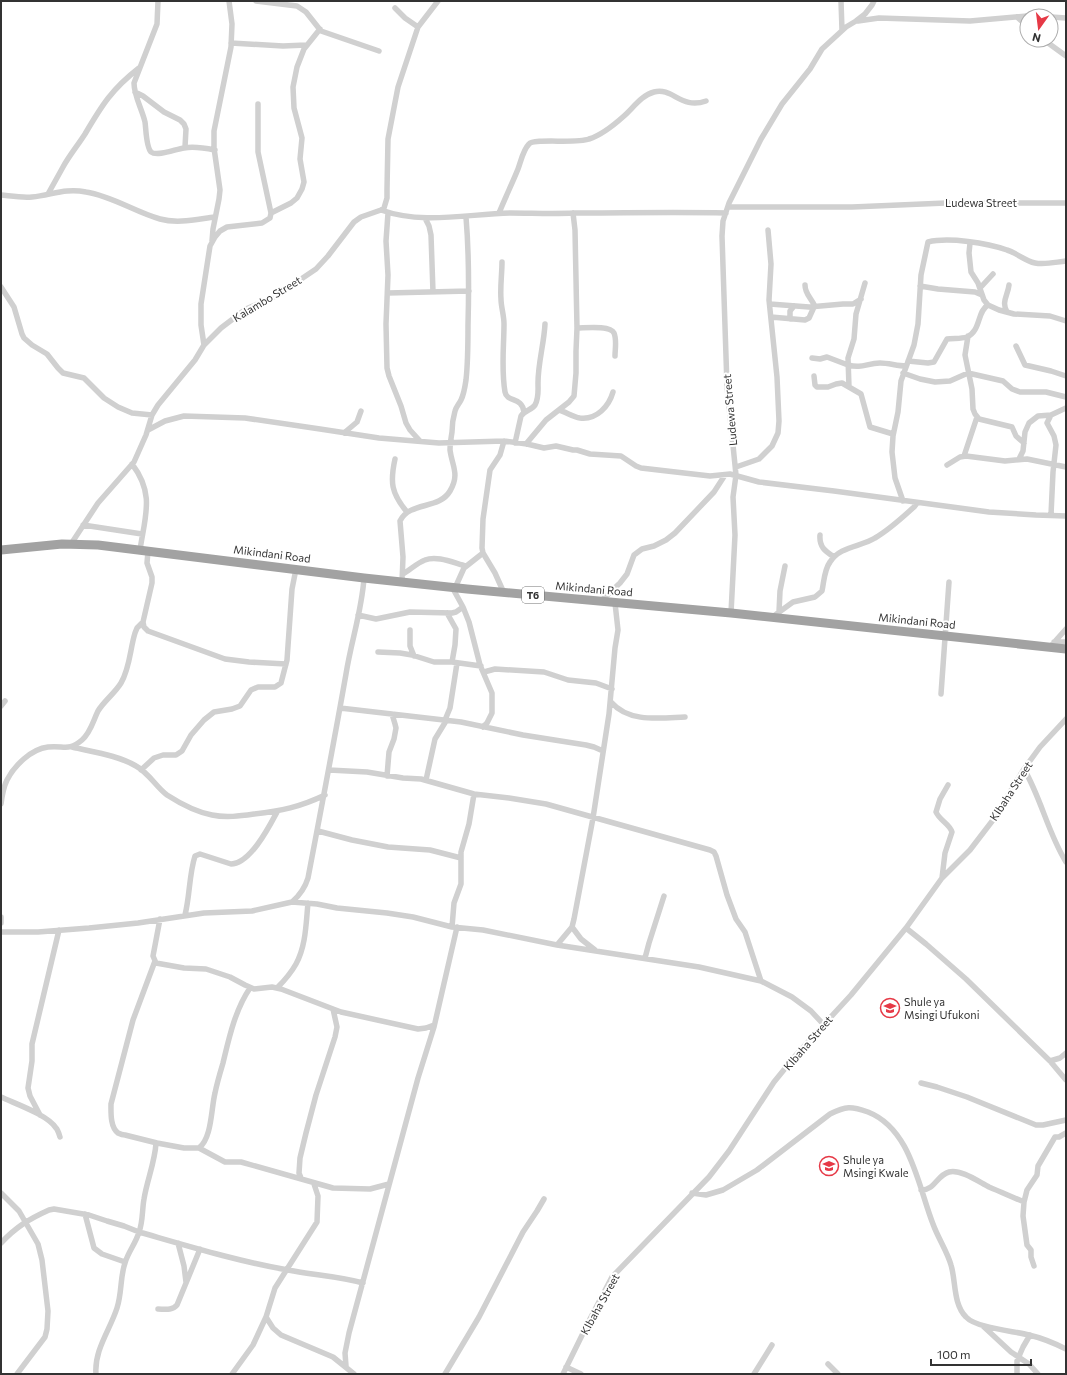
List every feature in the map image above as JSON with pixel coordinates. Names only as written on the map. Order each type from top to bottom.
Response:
[{"type":"highway","name":"Mikindani Road","points":[[1,550],[71,544],[98,545],[364,578],[403,578],[454,588],[731,613],[946,636],[1052,644],[1066,649]]},
{"type":"street","points":[[158,1],[157,24],[134,83],[134,92],[142,109],[148,146],[151,152],[158,154],[185,148],[215,150]]},
{"type":"street","points":[[256,1],[292,4],[301,8],[320,29],[379,51]]},
{"type":"street","points":[[438,1],[427,13],[418,27],[398,87],[387,144],[388,176],[386,198],[385,205],[381,210],[388,213],[409,217],[425,218],[499,213],[573,214],[727,210]]},
{"type":"street","points":[[840,1],[842,30]]},
{"type":"street","name":"Ludewa Street","points":[[731,613],[735,535],[733,497],[736,467],[727,386],[722,236],[723,221],[752,155],[782,104],[810,69],[822,49],[842,30],[865,14],[874,1]]},
{"type":"street","points":[[212,243],[220,190],[215,150],[214,125],[220,106],[231,43],[232,24],[228,2]]},
{"type":"street","points":[[395,8],[418,27]]},
{"type":"street","points":[[856,21],[879,18],[970,21],[1017,17]]},
{"type":"street","points":[[272,213],[281,209],[301,194],[304,182],[300,159],[302,138],[294,108],[293,87],[297,67],[306,45],[320,29]]},
{"type":"street","points":[[231,43],[283,46],[306,45]]},
{"type":"street","points":[[1055,48],[1066,56]]},
{"type":"street","points":[[48,194],[98,111],[112,92],[139,68]]},
{"type":"street","points":[[499,213],[522,158],[531,142],[581,142],[589,139],[607,129],[625,116],[643,98],[656,91],[668,93],[686,102],[694,104],[706,101]]},
{"type":"street","points":[[134,92],[143,96],[164,112],[180,120],[184,124],[186,129],[185,148]]},
{"type":"street","points":[[204,345],[201,325],[201,304],[210,246],[220,231],[227,227],[262,223],[270,218],[272,213],[258,152],[258,104]]},
{"type":"street","points":[[1,195],[29,197],[66,190],[87,192],[98,194],[161,219],[185,221],[215,216]]},
{"type":"street","name":"Ludewa Street","points":[[727,210],[946,203],[1066,202]]},
{"type":"street","name":"Kalambo Street","points":[[71,544],[105,494],[132,464],[141,448],[152,415],[158,405],[195,360],[204,345],[221,328],[246,309],[276,296],[316,269],[354,222],[381,210]]},
{"type":"street","points":[[388,213],[386,242],[388,293],[386,324],[389,376],[406,423],[420,441]]},
{"type":"street","points":[[526,444],[546,420],[569,402],[574,396],[577,328],[575,230],[573,214]]},
{"type":"street","points":[[403,578],[403,550],[400,521],[407,512],[438,501],[446,496],[453,484],[455,472],[450,450],[451,442],[455,412],[464,392],[466,380],[469,291],[466,216]]},
{"type":"street","points":[[425,218],[431,235],[433,292]]},
{"type":"street","points":[[736,467],[759,459],[772,446],[778,433],[779,421],[777,377],[770,304],[771,264],[768,230]]},
{"type":"street","points":[[903,501],[895,478],[892,452],[893,434],[898,412],[903,373],[914,345],[918,324],[920,286],[928,242],[954,241],[986,244],[1008,250],[1035,263],[1045,264],[1066,261]]},
{"type":"street","points":[[970,243],[970,270],[988,305],[1007,312],[1050,316],[1066,320]]},
{"type":"street","points":[[502,262],[500,300],[504,323],[503,370],[505,394],[508,398],[522,404],[524,412]]},
{"type":"street","points":[[980,288],[993,274]]},
{"type":"street","points":[[849,387],[848,365],[854,339],[856,314],[865,283]]},
{"type":"street","points":[[1007,312],[1004,303],[1009,285]]},
{"type":"street","points":[[805,286],[806,293],[812,300],[815,307]]},
{"type":"street","points":[[920,286],[975,292],[982,295]]},
{"type":"street","points":[[1,288],[14,307],[24,338],[47,354],[63,373],[84,378],[104,398],[118,407],[132,413],[152,415]]},
{"type":"street","points":[[388,293],[469,291]]},
{"type":"street","points":[[770,304],[815,307],[853,304],[861,299]]},
{"type":"street","points":[[964,456],[977,417],[973,409],[972,394],[964,356],[968,336],[978,325],[982,310],[988,305]]},
{"type":"street","points":[[790,319],[790,311],[794,306]]},
{"type":"street","points":[[771,317],[805,320],[809,318],[815,307]]},
{"type":"street","points":[[515,442],[521,416],[524,412],[534,407],[538,397],[538,371],[543,346],[545,324]]},
{"type":"street","points":[[577,328],[603,328],[611,330],[614,333],[615,338],[615,356]]},
{"type":"street","points":[[812,358],[820,359],[827,357],[859,368],[880,363],[932,363],[936,360],[947,339],[968,336]]},
{"type":"street","points":[[1016,346],[1025,365],[1066,376]]},
{"type":"street","points":[[903,373],[932,382],[950,381],[968,373],[1003,381],[1012,389],[1020,392],[1046,392],[1066,397]]},
{"type":"street","points":[[814,376],[814,383],[817,387],[828,387],[839,383],[845,384],[862,395],[870,427],[893,434]]},
{"type":"street","points":[[559,410],[581,418],[595,415],[606,407],[613,392]]},
{"type":"street","points":[[1018,459],[1023,451],[1026,427],[1030,422],[1038,416],[1050,414],[1066,408]]},
{"type":"street","points":[[344,433],[357,422],[361,411]]},
{"type":"street","points":[[1050,414],[1047,423],[1054,436],[1056,446],[1051,515]]},
{"type":"street","points":[[148,430],[165,421],[184,416],[245,418],[379,438],[439,443],[515,442],[544,448],[556,446],[595,455],[617,455],[641,468],[710,476],[730,474],[759,482],[989,512],[1066,516]]},
{"type":"street","points":[[977,417],[1012,427],[1016,436],[1024,443]]},
{"type":"street","points":[[504,441],[500,455],[490,470],[483,519],[482,548],[483,553],[504,592]]},
{"type":"street","points":[[947,465],[964,456],[1005,461],[1018,459],[1066,467]]},
{"type":"street","points":[[395,459],[392,485],[407,512]]},
{"type":"street","points":[[132,464],[141,476],[147,494],[142,534],[144,550],[152,577],[152,583],[143,622],[144,627],[148,631],[215,656],[249,662],[286,664]]},
{"type":"street","points":[[601,601],[627,574],[634,555],[642,549],[654,546],[670,538],[714,492],[725,475]]},
{"type":"street","points":[[770,618],[793,602],[815,597],[820,594],[822,592],[828,564],[834,557],[845,549],[862,544],[882,534],[917,503]]},
{"type":"street","points":[[83,525],[142,534]]},
{"type":"street","points":[[820,535],[820,544],[834,557]]},
{"type":"street","points":[[483,553],[466,566],[454,588],[464,607],[482,669],[493,696],[491,716],[483,727]]},
{"type":"street","points":[[403,578],[424,560],[443,560],[466,566]]},
{"type":"street","points":[[779,612],[780,591],[786,566]]},
{"type":"street","points":[[141,770],[154,758],[182,752],[191,735],[204,720],[214,712],[237,708],[251,690],[258,687],[272,688],[279,686],[286,664],[292,589],[296,569]]},
{"type":"street","points":[[292,902],[301,893],[306,885],[318,831],[364,578]]},
{"type":"street","points":[[941,694],[949,582]]},
{"type":"street","points":[[557,945],[572,927],[593,818],[611,702],[615,648],[618,630],[615,602]]},
{"type":"street","points":[[358,615],[376,619],[410,612],[456,612],[464,607]]},
{"type":"street","points":[[426,780],[435,739],[446,721],[450,708],[456,629],[447,613]]},
{"type":"street","points":[[72,748],[83,740],[100,708],[110,698],[121,683],[126,672],[135,633],[137,628],[143,622]]},
{"type":"street","points":[[1052,644],[1066,629]]},
{"type":"street","points":[[410,630],[410,646],[414,656]]},
{"type":"street","points":[[1052,644],[1066,642]]},
{"type":"street","points":[[378,652],[400,653],[434,662],[454,662],[482,669],[544,672],[568,680],[596,683],[612,689]]},
{"type":"street","points":[[611,702],[619,710],[640,717],[659,719],[685,717]]},
{"type":"street","points":[[340,708],[483,727],[586,745],[603,751]]},
{"type":"street","points":[[388,776],[389,752],[396,728],[392,714]]},
{"type":"street","name":"KIbaha Street","points":[[563,1374],[612,1277],[709,1177],[796,1055],[851,995],[906,928],[942,878],[970,850],[993,820],[1024,769],[1040,747],[1066,719]]},
{"type":"street","points":[[1,804],[2,789],[13,770],[29,755],[46,747],[72,748],[125,760],[141,770],[162,790],[181,803],[201,812],[221,817],[237,817],[276,812],[307,804],[324,795]]},
{"type":"street","points":[[1024,769],[1033,784],[1048,825],[1066,862]]},
{"type":"street","points":[[330,770],[367,772],[426,780],[474,794],[546,804],[714,852],[727,895],[736,919],[745,932],[761,981]]},
{"type":"street","points":[[942,878],[945,853],[952,832],[936,812],[940,799],[948,785]]},
{"type":"street","points":[[350,1371],[346,1354],[349,1333],[434,1025],[454,927],[454,903],[461,884],[461,858],[474,794]]},
{"type":"street","points":[[185,915],[189,896],[191,871],[195,856],[200,854],[231,864],[241,862],[248,856],[256,845],[272,822],[276,812]]},
{"type":"street","points":[[318,831],[388,847],[430,850],[461,858]]},
{"type":"street","points":[[646,958],[649,943],[664,896]]},
{"type":"street","points":[[1,932],[59,930],[133,924],[185,915],[252,911],[292,902],[308,903],[406,916],[454,927],[483,930],[557,945],[699,967],[761,981],[792,997],[811,1011],[824,1025]]},
{"type":"street","points":[[277,988],[296,964],[300,956],[306,931],[308,903]]},
{"type":"street","points":[[1,917],[1,923]]},
{"type":"street","points":[[160,919],[153,956],[155,961],[130,1028],[111,1104],[110,1113],[113,1126],[118,1133],[156,1143],[200,1148],[225,1162],[241,1162],[332,1188],[370,1189],[389,1184]]},
{"type":"street","points":[[572,927],[585,942],[598,952]]},
{"type":"street","points":[[906,928],[954,968],[1050,1061],[1066,1080]]},
{"type":"street","points":[[40,1115],[30,1096],[28,1088],[32,1061],[32,1044],[59,930]]},
{"type":"street","points":[[155,961],[156,963],[176,967],[206,969],[236,979],[250,988],[277,988],[341,1012],[418,1029],[434,1025]]},
{"type":"street","points":[[200,1148],[206,1138],[215,1091],[229,1040],[243,998],[250,988]]},
{"type":"street","points":[[301,1178],[299,1173],[300,1158],[306,1133],[316,1095],[335,1037],[336,1027],[333,1009]]},
{"type":"street","points":[[1050,1061],[1060,1058],[1066,1053]]},
{"type":"street","points":[[921,1083],[967,1097],[1036,1125],[1044,1125],[1066,1120]]},
{"type":"street","points":[[1,1097],[50,1121],[57,1128],[60,1137]]},
{"type":"street","points":[[692,1193],[706,1195],[723,1190],[758,1170],[830,1114],[847,1107],[857,1108],[869,1113],[890,1127],[903,1142],[909,1154],[933,1224],[951,1264],[961,1311],[968,1319],[981,1325],[1030,1335],[1051,1341],[1066,1349]]},
{"type":"street","points":[[1034,1266],[1031,1257],[1031,1250],[1027,1246],[1023,1216],[1024,1202],[1027,1190],[1037,1175],[1038,1166],[1053,1140],[1055,1137],[1059,1137],[1066,1133]]},
{"type":"street","points":[[96,1374],[96,1364],[102,1344],[120,1298],[125,1262],[139,1232],[142,1221],[144,1197],[153,1163],[156,1143]]},
{"type":"street","points":[[921,1190],[930,1188],[944,1174],[953,1171],[975,1178],[987,1186],[1024,1202]]},
{"type":"street","points":[[234,1373],[253,1345],[266,1317],[275,1288],[317,1222],[318,1196],[314,1184]]},
{"type":"street","points":[[1,1193],[16,1207],[33,1234],[39,1248],[48,1311],[47,1329],[43,1340],[17,1374]]},
{"type":"street","points":[[445,1374],[479,1317],[523,1232],[544,1199]]},
{"type":"street","points":[[1,1243],[25,1222],[52,1209],[85,1214],[139,1232],[239,1260],[286,1270],[363,1283]]},
{"type":"street","points":[[85,1214],[93,1245],[96,1250],[102,1254],[125,1262]]},
{"type":"street","points":[[178,1243],[184,1266],[186,1282]]},
{"type":"street","points":[[158,1309],[175,1308],[181,1298],[200,1249]]},
{"type":"street","points":[[266,1317],[273,1328],[282,1335],[326,1353],[350,1371]]},
{"type":"street","points":[[981,1325],[1029,1364],[1038,1374]]},
{"type":"street","points":[[1017,1374],[1017,1362],[1030,1335]]},
{"type":"street","points":[[754,1374],[772,1345]]},
{"type":"street","points":[[828,1364],[838,1374]]},
{"type":"street","points":[[566,1367],[580,1374]]},
{"type":"place","name":"Shule ya Msingi Ufukoni","points":[[890,1008]]},
{"type":"place","name":"Shule ya Msingi Kwale","points":[[829,1166]]}]
